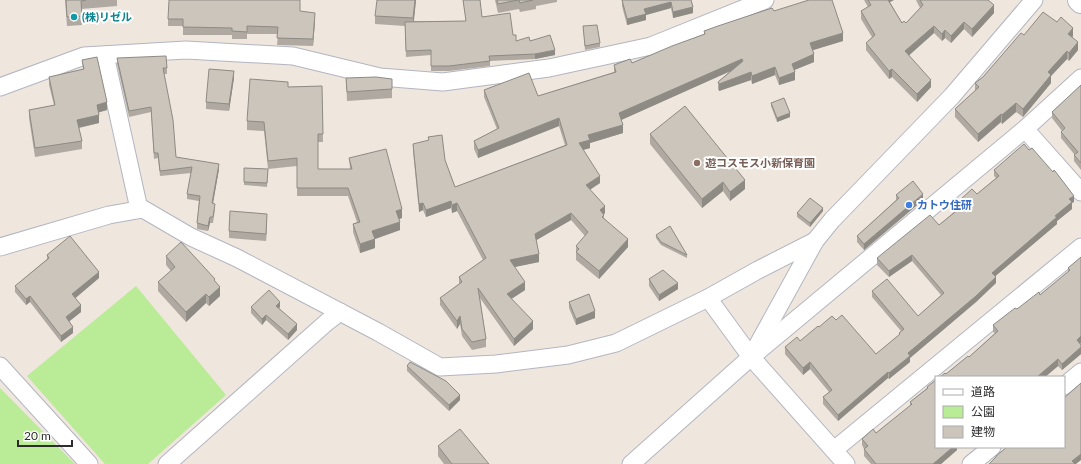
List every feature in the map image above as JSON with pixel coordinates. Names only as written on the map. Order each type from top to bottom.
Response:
[{"type":"street","points":[[0,87],[84,56],[186,50],[293,56],[380,77],[443,82],[549,68],[651,46],[765,0]]},
{"type":"street","points":[[751,357],[815,241],[832,220],[952,96],[1034,0]]},
{"type":"street","points":[[105,55],[139,209]]},
{"type":"street","points":[[631,464],[751,357],[1025,129],[1081,78]]},
{"type":"street","points":[[1025,129],[1081,192]]},
{"type":"street","points":[[0,247],[109,216],[143,209],[192,237],[237,258],[440,367],[496,364],[568,355],[616,343],[708,298],[758,270],[815,241]]},
{"type":"street","points":[[834,450],[1081,246]]},
{"type":"street","points":[[708,298],[751,357],[846,464]]},
{"type":"street","points":[[167,464],[340,312]]},
{"type":"street","points":[[0,366],[89,464]]},
{"type":"street","points":[[1065,385],[1081,372]]},
{"type":"street","points":[[971,464],[991,448]]},
{"type":"green space","points":[[136,286],[226,395],[148,464],[105,464],[27,376]]},
{"type":"green space","points":[[0,388],[1,389],[75,464],[0,464]]},
{"type":"building","points":[[66,0],[86,0],[81,1],[82,16],[67,17]]},
{"type":"building","points":[[169,0],[300,0],[300,11],[315,13],[313,39],[277,38],[278,27],[247,26],[247,32],[232,31],[232,28],[183,27],[183,19],[168,19]]},
{"type":"building","points":[[377,0],[415,0],[413,18],[375,16]]},
{"type":"building","points":[[463,0],[480,0],[482,17],[510,13],[513,35],[516,35],[516,41],[529,37],[530,41],[550,35],[555,50],[535,54],[489,56],[490,61],[449,66],[431,66],[431,50],[406,51],[405,22],[466,21]]},
{"type":"building","points":[[497,0],[518,0],[498,4]]},
{"type":"building","points":[[519,0],[533,0],[520,3]]},
{"type":"building","points":[[622,0],[691,0],[693,7],[673,12],[671,2],[644,9],[646,14],[627,19]]},
{"type":"building","points":[[809,0],[832,0],[843,33],[810,43],[814,54],[792,64],[795,72],[779,78],[775,67],[752,76],[751,72],[719,84],[718,82],[743,61],[742,59],[619,113],[623,125],[588,135],[590,140],[579,143],[600,176],[586,185],[605,206],[600,210],[604,215],[602,217],[628,239],[599,271],[576,252],[579,249],[576,246],[588,232],[571,213],[535,234],[539,254],[510,260],[525,282],[507,294],[533,321],[514,339],[478,288],[486,339],[472,342],[462,329],[460,316],[457,321],[440,298],[462,282],[459,277],[486,258],[457,203],[452,205],[451,201],[426,210],[423,203],[419,204],[413,144],[429,140],[428,137],[442,135],[445,160],[455,187],[567,145],[559,118],[478,150],[474,141],[499,128],[484,90],[529,73],[538,96],[616,72],[614,65],[630,59],[632,63],[705,34],[704,31],[718,26],[772,8],[774,11]]},
{"type":"building","points":[[868,0],[888,0],[902,23],[904,21],[906,23],[923,5],[920,0],[988,0],[994,5],[972,29],[964,22],[951,36],[945,30],[942,34],[934,26],[905,51],[931,80],[917,94],[892,69],[889,71],[866,43],[875,35],[861,11],[871,5]]},
{"type":"building","points":[[1043,12],[1057,22],[1061,17],[1073,28],[1068,34],[1078,42],[1069,53],[1067,51],[1048,72],[1051,75],[1023,109],[1016,103],[978,134],[955,109],[979,87],[975,83],[983,77],[1021,33],[1024,35]]},
{"type":"building","points":[[597,25],[600,43],[585,46],[583,26]]},
{"type":"building","points":[[166,56],[167,68],[163,68],[173,120],[176,157],[219,164],[212,203],[215,204],[213,217],[210,217],[208,226],[197,223],[200,196],[187,194],[192,167],[160,171],[158,153],[154,153],[151,107],[129,111],[117,58]]},
{"type":"building","points":[[97,57],[107,102],[97,105],[99,115],[77,120],[82,141],[35,148],[29,110],[55,105],[49,77],[84,69],[82,60]]},
{"type":"building","points":[[209,69],[234,71],[229,104],[206,102]]},
{"type":"building","points":[[376,77],[392,79],[392,89],[347,92],[346,78]]},
{"type":"building","points":[[250,79],[288,82],[288,87],[322,86],[323,134],[318,134],[318,169],[352,169],[349,158],[386,149],[402,209],[396,211],[400,222],[372,231],[375,239],[360,244],[353,224],[360,222],[348,188],[297,188],[297,158],[268,161],[264,122],[247,121]]},
{"type":"building","points":[[1081,85],[1081,163],[1074,155],[1078,152],[1061,132],[1065,128],[1052,112]]},
{"type":"building","points":[[784,98],[790,113],[777,118],[771,103]]},
{"type":"building","points":[[685,106],[745,180],[730,192],[723,182],[702,199],[650,134]]},
{"type":"building","points":[[1024,144],[1029,150],[1032,148],[1053,172],[1054,170],[1055,171],[1074,196],[1069,199],[1072,202],[1055,216],[1057,217],[992,273],[996,277],[976,296],[908,353],[910,356],[889,373],[888,372],[838,415],[823,397],[832,390],[810,362],[803,368],[785,347],[797,337],[800,341],[832,316],[836,320],[842,315],[876,354],[900,334],[899,333],[904,329],[872,291],[887,279],[918,316],[944,293],[912,255],[889,271],[877,258],[930,215],[939,225],[965,204],[961,199],[972,189],[977,194],[999,176],[994,170]]},
{"type":"building","points":[[244,168],[268,169],[267,183],[244,182]]},
{"type":"building","points":[[913,181],[923,194],[864,244],[857,236],[899,198],[896,195]]},
{"type":"building","points":[[810,198],[823,208],[810,223],[797,213]]},
{"type":"building","points":[[230,211],[267,214],[266,234],[229,231]]},
{"type":"building","points":[[670,226],[687,255],[661,242],[656,235]]},
{"type":"building","points":[[70,236],[99,272],[72,294],[81,305],[66,317],[73,327],[61,336],[30,296],[26,299],[15,286],[49,258],[47,255]]},
{"type":"building","points":[[181,242],[215,279],[214,280],[220,287],[209,297],[206,294],[186,312],[158,282],[175,267],[166,256]]},
{"type":"building","points":[[1081,257],[1081,336],[1077,340],[1081,347],[1062,364],[1058,359],[1038,376],[941,376],[945,373],[946,374],[968,356],[969,357],[998,331],[993,325],[1039,292],[1040,295],[1070,270],[1068,268]]},
{"type":"building","points":[[663,270],[678,283],[659,295],[649,279]]},
{"type":"building","points":[[269,290],[280,302],[276,306],[297,324],[288,334],[266,315],[262,319],[251,307]]},
{"type":"building","points":[[589,294],[595,311],[576,319],[569,302]]},
{"type":"building","points":[[410,362],[446,381],[460,395],[449,405],[407,366]]},
{"type":"building","points":[[935,381],[935,448],[952,448],[933,464],[876,464],[864,449],[868,446],[862,439],[873,429],[876,433],[912,404],[910,402],[928,388],[927,387]]},
{"type":"building","points":[[1081,383],[1081,454],[1072,461],[1075,464],[989,464],[1006,448],[1065,448],[1065,397]]},
{"type":"building","points":[[460,429],[489,464],[452,464],[438,446]]},
{"type":"place","name":"(株)リゼル","points":[[74,17]]},
{"type":"place","name":"遊コスモス小新保育園","points":[[697,163]]},
{"type":"place","name":"カトウ住研","points":[[909,205]]}]
